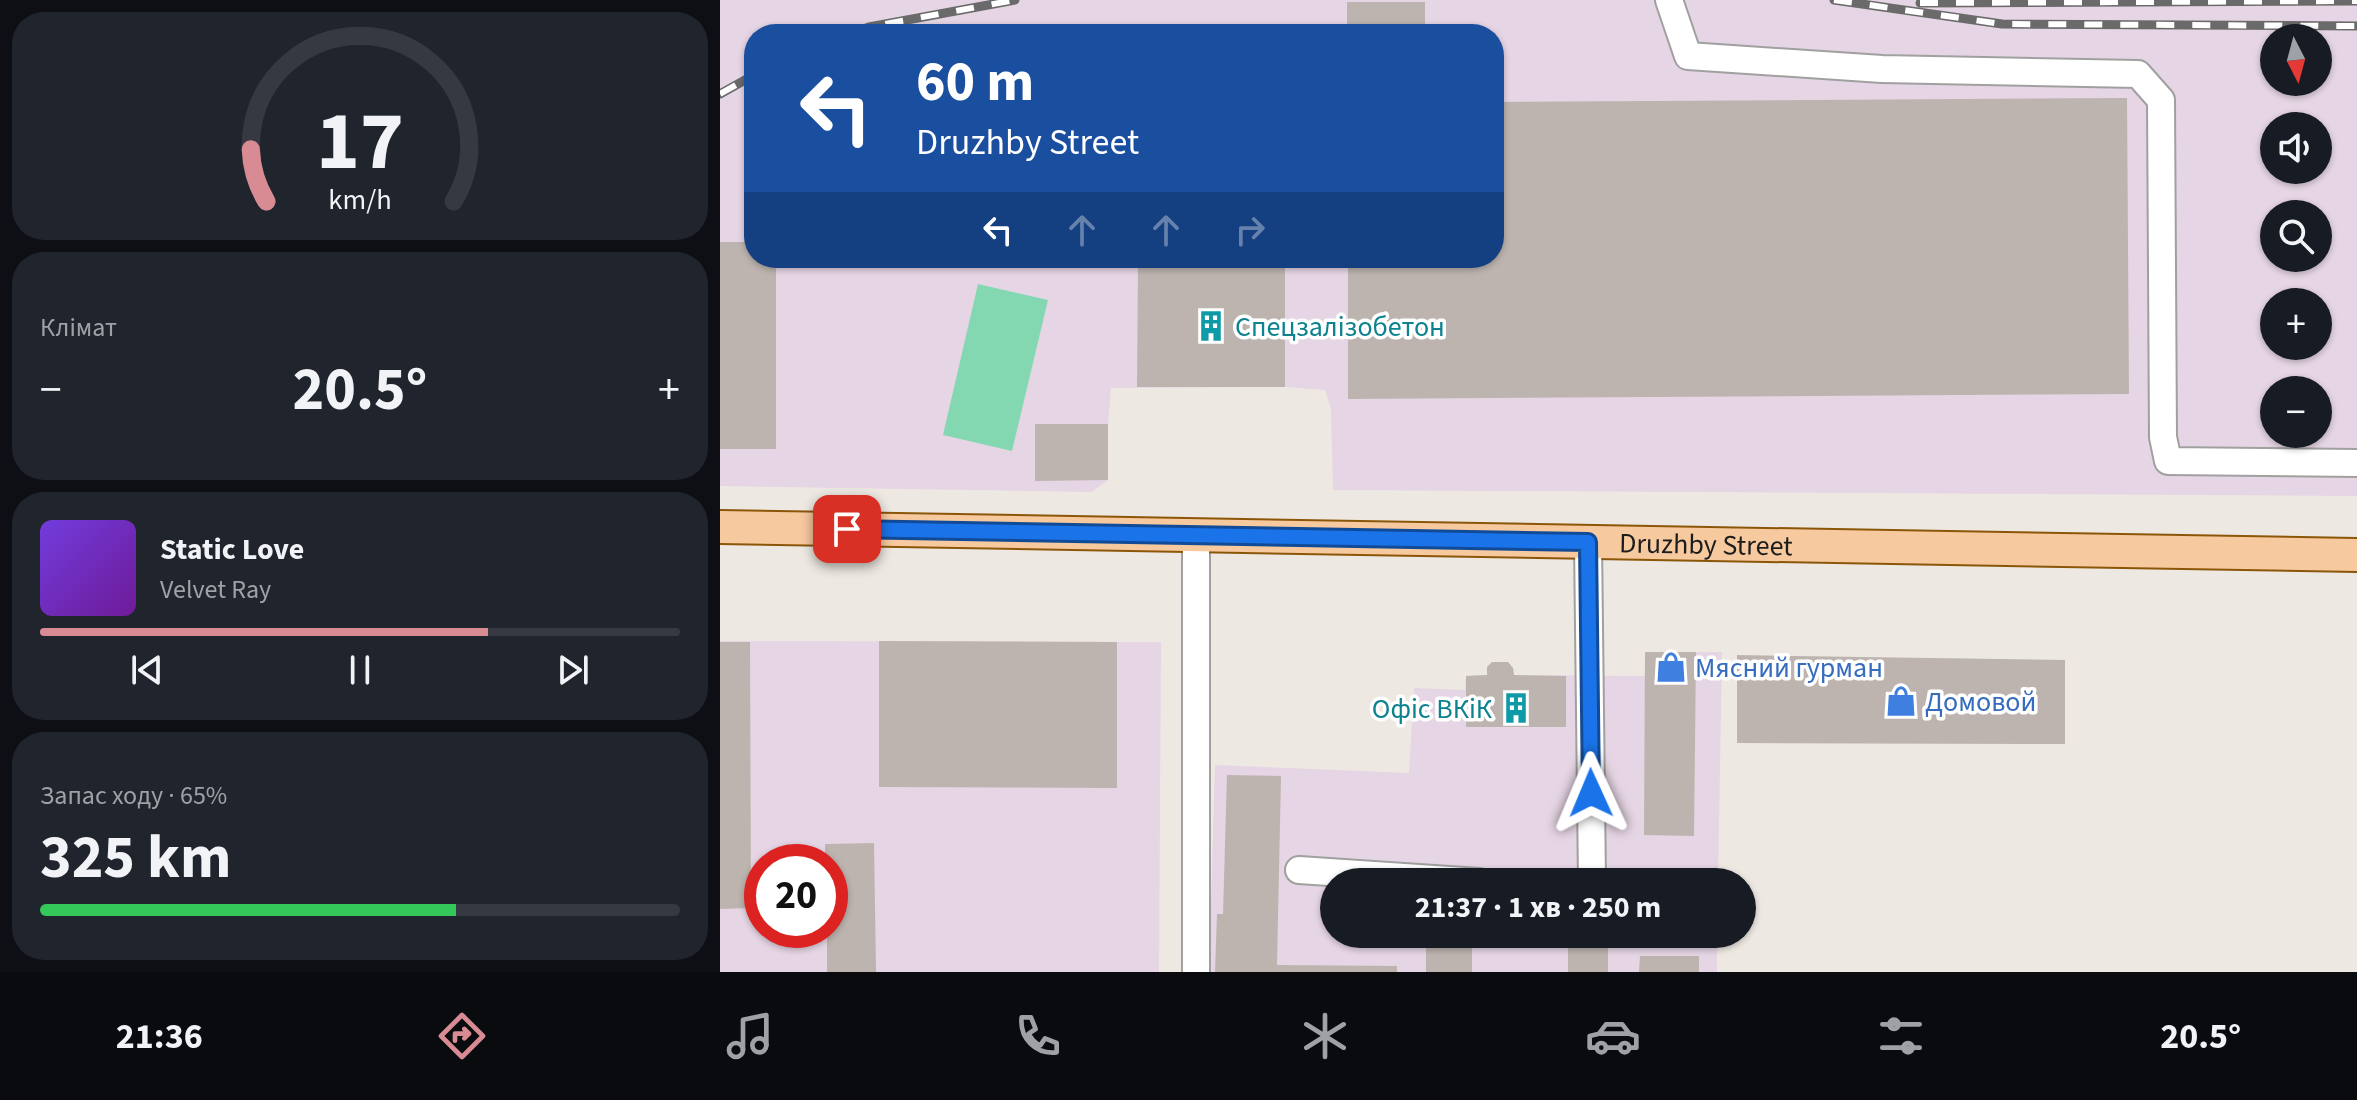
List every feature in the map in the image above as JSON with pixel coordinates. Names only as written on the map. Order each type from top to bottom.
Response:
[{"type":"main road","name":"Druzhby Street","points":[[720,527],[2357,555]]},
{"type":"street","points":[[1669,0],[1688,56],[1882,69],[2138,74],[2161,100],[2163,437],[2168,461],[2357,463]]},
{"type":"street","points":[[1196,535],[1196,972]]},
{"type":"street","points":[[1588,542],[1592,868]]},
{"type":"street","points":[[1299,870],[1320,871]]},
{"type":"shaded area","points":[[720,0],[2357,0],[2357,496],[1333,490],[1331,409],[1325,390],[1285,387],[1111,388],[1108,480],[1092,492],[720,486]]},
{"type":"shaded area","points":[[720,641],[1161,642],[1159,972],[720,972]]},
{"type":"shaded area","points":[[1645,652],[1722,652],[1718,868],[1320,868],[1320,948],[1717,948],[1717,972],[1209,972],[1215,765],[1409,773],[1414,688],[1465,690],[1466,676],[1487,675],[1487,667],[1492,662],[1508,662],[1514,675],[1645,676]]},
{"type":"green space","points":[[978,284],[1048,300],[1012,451],[943,435]]},
{"type":"building","points":[[1347,2],[1425,2],[1425,24],[1347,24]]},
{"type":"building","points":[[2127,98],[2129,394],[1348,399],[1348,268],[1504,268],[1504,102]]},
{"type":"building","points":[[720,242],[744,242],[744,268],[776,268],[776,449],[720,449]]},
{"type":"building","name":"Спецзалізобетон","points":[[1138,268],[1285,268],[1285,387],[1137,387]]},
{"type":"building","points":[[1035,424],[1108,424],[1108,480],[1035,481]]},
{"type":"building","points":[[879,641],[1117,642],[1117,788],[879,787]]},
{"type":"building","points":[[720,642],[750,642],[751,844],[744,844],[744,908],[720,909]]},
{"type":"building","points":[[1645,652],[1696,652],[1694,836],[1644,835]]},
{"type":"building","name":"Домовой","points":[[1737,655],[2065,660],[2065,744],[1737,743]]},
{"type":"building","name":"Офіс ВКіК","points":[[1492,662],[1508,662],[1514,675],[1566,676],[1566,727],[1466,727],[1466,676],[1487,675],[1487,667]]},
{"type":"building","points":[[1227,775],[1281,776],[1277,965],[1397,966],[1397,972],[1215,972],[1217,914],[1223,914]]},
{"type":"building","points":[[874,843],[876,972],[827,972],[827,948],[848,948],[848,844],[825,844]]},
{"type":"building","points":[[1426,948],[1472,948],[1472,972],[1426,972]]},
{"type":"building","points":[[1568,948],[1608,948],[1608,972],[1568,972]]},
{"type":"building","points":[[1640,956],[1699,956],[1699,972],[1639,972]]},
{"type":"railway","points":[[885,24],[1015,0]]},
{"type":"railway","points":[[1834,0],[2002,24],[2357,26]]},
{"type":"railway","points":[[1920,3],[2357,1]]},
{"type":"railway","points":[[720,94],[744,81]]},
{"type":"place","name":"Спецзалізобетон","points":[[1211,326]]},
{"type":"place","name":"Мясний гурман","points":[[1671,667]]},
{"type":"place","name":"Домовой","points":[[1901,701]]},
{"type":"place","name":"Офіс ВКіК","points":[[1516,708]]},
{"type":"route","points":[[847,529],[1588,542],[1591,793]]}]
